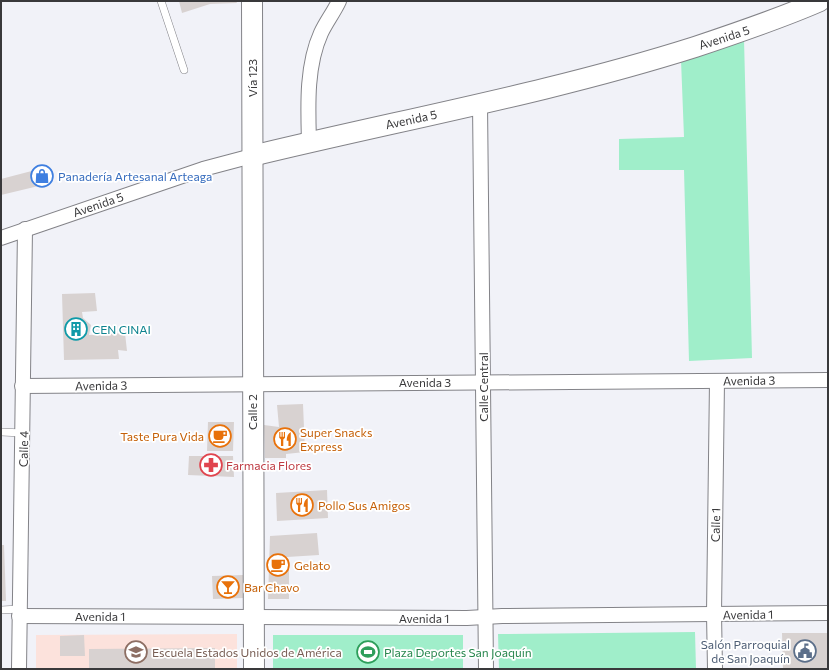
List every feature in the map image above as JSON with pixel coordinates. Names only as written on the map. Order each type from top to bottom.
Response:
[{"type":"main road","name":"Vía 123","points":[[252,1],[252,156]]},
{"type":"main road","name":"Avenida 5","points":[[252,156],[629,68],[753,28],[820,1]]},
{"type":"main road","name":"Calle 2","points":[[252,156],[254,669]]},
{"type":"street","points":[[309,142],[307,102],[313,61],[320,34],[339,1]]},
{"type":"street","name":"Calle Central","points":[[480,104],[484,600],[486,617],[486,669]]},
{"type":"street","name":"Avenida 5","points":[[1,238],[203,169],[252,156]]},
{"type":"street","name":"Calle 4","points":[[19,669],[25,229]]},
{"type":"street","name":"Avenida 3","points":[[22,386],[252,383],[828,380]]},
{"type":"street","name":"Calle 1","points":[[716,669],[714,614],[717,381]]},
{"type":"street","name":"Avenida 1","points":[[19,613],[486,617],[828,613]]},
{"type":"lane","points":[[160,1],[184,70]]},
{"type":"lane","points":[[1,432],[23,433]]},
{"type":"lane","points":[[1,610],[19,613]]},
{"type":"shaded area","name":"Escuela Estados Unidos de América","points":[[237,634],[237,669],[36,669],[36,635]]},
{"type":"green space","points":[[744,39],[752,358],[689,361],[684,170],[619,170],[619,139],[684,137],[681,60]]},
{"type":"green space","points":[[695,632],[696,669],[499,669],[498,634]]},
{"type":"green space","name":"Plaza Deportes San Joaquín","points":[[273,635],[463,635],[463,669],[273,669]]},
{"type":"building","points":[[179,1],[236,1],[237,3],[210,4],[182,13]]},
{"type":"building","points":[[47,167],[51,183],[1,195],[1,179]]},
{"type":"building","name":"CEN CINAI","points":[[95,293],[97,311],[82,312],[83,318],[91,325],[89,335],[125,333],[127,351],[118,350],[119,359],[64,360],[62,294]]},
{"type":"building","name":"Super Snacks Express","points":[[303,404],[305,452],[286,454],[286,458],[265,458],[264,425],[279,427],[277,405]]},
{"type":"building","name":"Taste Pura Vida","points":[[208,422],[234,422],[233,451],[207,451]]},
{"type":"building","name":"Farmacia Flores","points":[[189,456],[233,456],[234,477],[188,475]]},
{"type":"building","name":"Pollo Sus Amigos","points":[[327,490],[328,518],[277,521],[276,493]]},
{"type":"building","points":[[317,533],[319,555],[271,558],[289,559],[289,599],[268,599],[270,536]]},
{"type":"building","points":[[1,545],[4,545],[6,601],[1,601]]},
{"type":"building","name":"Bar Chavo","points":[[243,575],[244,598],[213,599],[212,576]]},
{"type":"building","name":"Salón Parroquial de San Joaquín","points":[[782,633],[828,633],[828,669],[783,669]]},
{"type":"building","points":[[84,635],[85,656],[60,656],[60,636]]},
{"type":"building","points":[[215,648],[215,669],[89,669],[89,649]]},
{"type":"place","name":"Panadería Artesanal Arteaga","points":[[42,176]]},
{"type":"place","name":"CEN CINAI","points":[[76,329]]},
{"type":"place","name":"Taste Pura Vida","points":[[220,436]]},
{"type":"place","name":"Super Snacks Express","points":[[285,439]]},
{"type":"place","name":"Farmacia Flores","points":[[211,465]]},
{"type":"place","name":"Pollo Sus Amigos","points":[[302,505]]},
{"type":"place","name":"Gelato","points":[[278,565]]},
{"type":"place","name":"Bar Chavo","points":[[228,587]]},
{"type":"place","name":"Salón Parroquial de San Joaquín","points":[[805,651]]},
{"type":"place","name":"Escuela Estados Unidos de América","points":[[136,652]]},
{"type":"place","name":"Plaza Deportes San Joaquín","points":[[368,652]]}]
